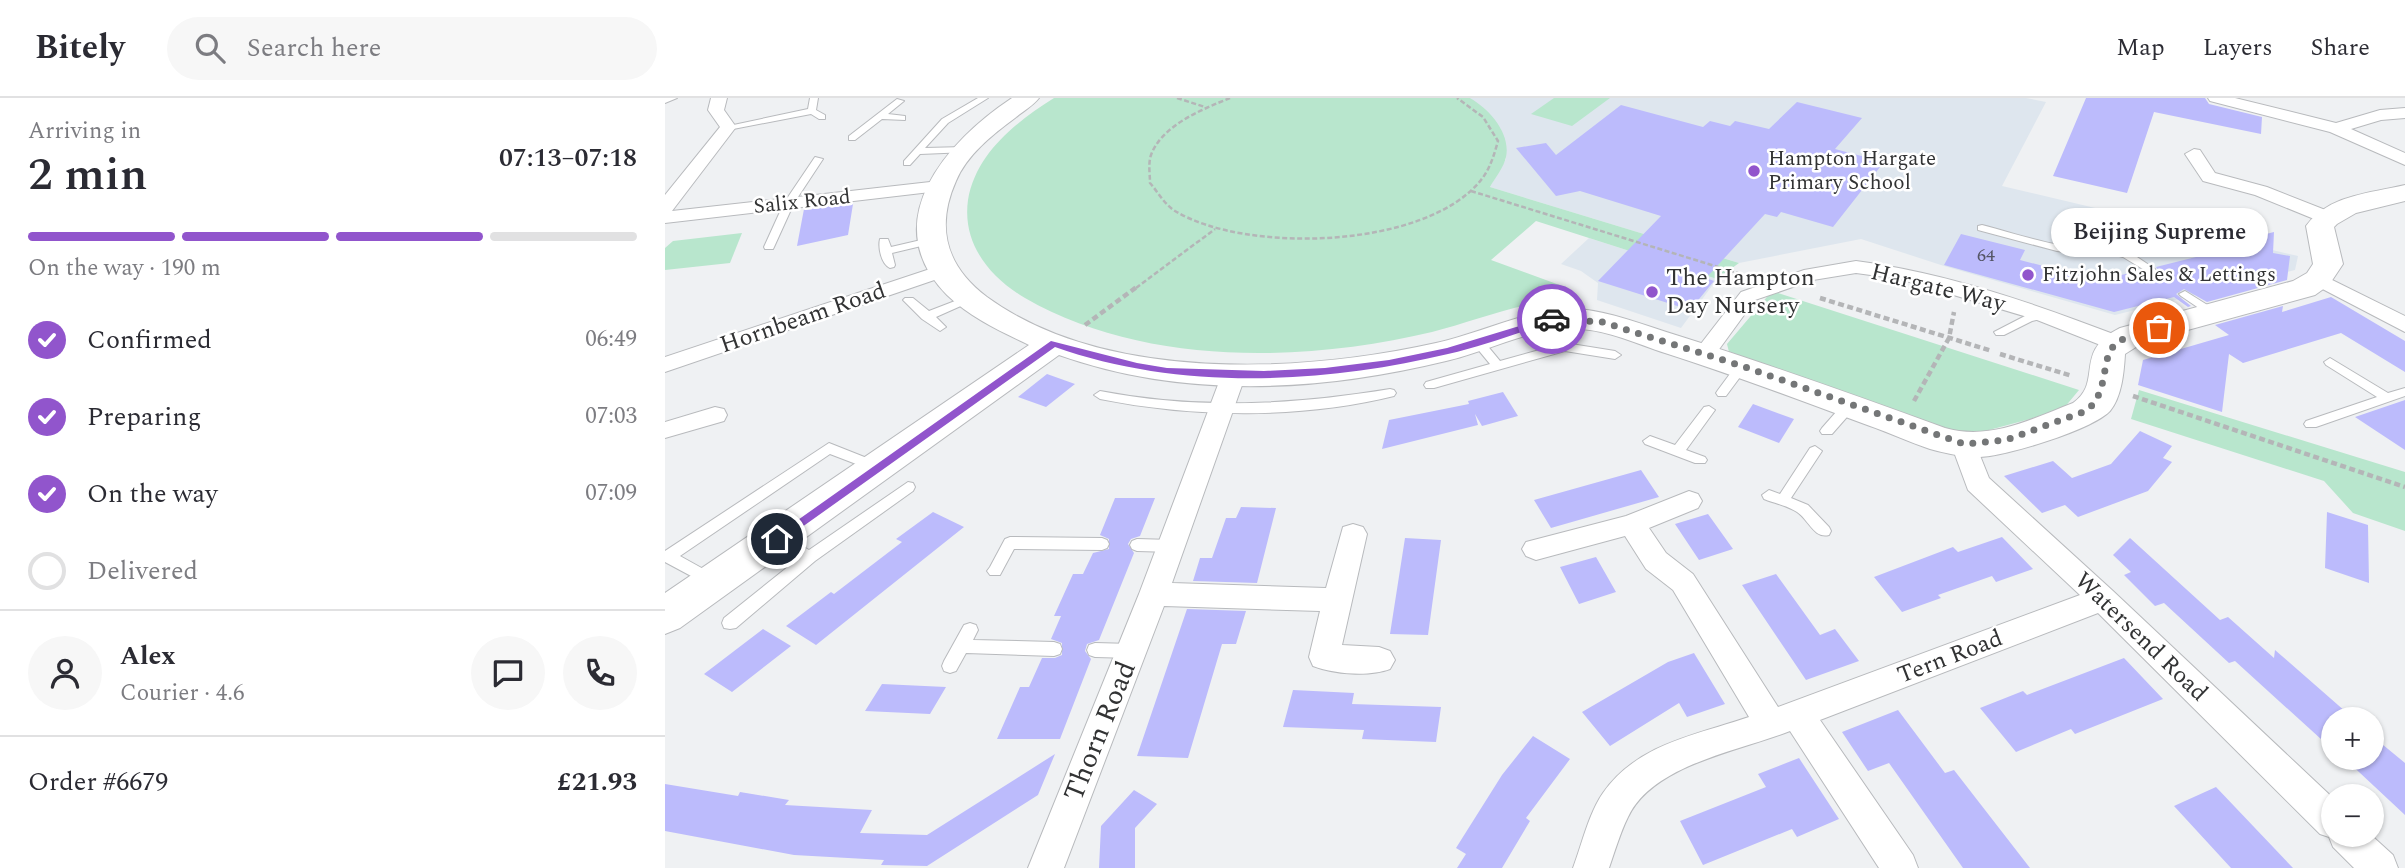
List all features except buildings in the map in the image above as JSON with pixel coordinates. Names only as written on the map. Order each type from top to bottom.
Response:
[{"type":"street","points":[[665,206],[727,127],[716,110],[719,98]]},
{"type":"street","points":[[2216,98],[2336,128],[2405,160]]},
{"type":"street","points":[[998,104],[939,186],[931,225],[942,271],[968,299],[1006,323],[1064,338],[1092,356],[1137,366],[1234,374],[1338,370],[1448,351],[1486,353],[1549,319],[1576,319],[1602,322],[1742,366],[1849,406],[1964,444],[2006,440],[2086,411],[2097,402],[2107,373],[2108,353],[2116,343],[2133,335],[2304,288],[2318,279],[2328,264],[2320,226],[2326,217],[2345,208],[2405,193]]},
{"type":"street","points":[[2336,128],[2380,115],[2405,113]]},
{"type":"street","points":[[2194,154],[2201,179],[2261,191],[2326,217]]},
{"type":"street","name":"Salix Road","points":[[665,217],[939,186]]},
{"type":"street","name":"Hargate Way","points":[[1704,354],[1748,296],[1811,274],[1856,267],[1902,273],[2045,315],[2116,343]]},
{"type":"street","name":"Hornbeam Road","points":[[665,365],[942,271]]},
{"type":"street","points":[[2318,279],[2353,295],[2405,325]]},
{"type":"street","points":[[665,616],[777,539],[892,477],[1064,338]]},
{"type":"street","name":"Thorn Road","points":[[1046,868],[1154,594],[1234,374]]},
{"type":"street","points":[[665,430],[715,415]]},
{"type":"street","name":"Watersend Road","points":[[1964,444],[1977,483],[2103,599],[2321,810]]},
{"type":"street","points":[[1536,549],[1632,524],[1689,501]]},
{"type":"street","points":[[1632,524],[1656,561],[1683,582],[1784,719],[1900,868]]},
{"type":"street","points":[[1353,534],[1324,657],[1379,660]]},
{"type":"street","points":[[1154,594],[1336,600]]},
{"type":"street","name":"Tern Road","points":[[1591,868],[1614,806],[1633,782],[1657,763],[1784,719],[2103,599]]},
{"type":"street","points":[[2358,847],[2380,868]]},
{"type":"lane","points":[[665,100],[673,98]]},
{"type":"lane","points":[[812,111],[814,98]]},
{"type":"lane","points":[[852,138],[900,102]]},
{"type":"lane","points":[[932,120],[945,121],[998,104]]},
{"type":"lane","points":[[727,127],[812,111],[822,117]]},
{"type":"lane","points":[[879,116],[902,118]]},
{"type":"lane","points":[[907,163],[945,121]]},
{"type":"lane","points":[[918,151],[965,150]]},
{"type":"lane","points":[[769,247],[789,203],[818,159]]},
{"type":"lane","points":[[1982,228],[2059,250],[2084,253],[2103,252],[2114,229],[2125,228],[2178,241]]},
{"type":"lane","points":[[890,265],[885,247],[934,240]]},
{"type":"lane","points":[[2105,249],[2127,255],[2151,271]]},
{"type":"lane","points":[[2185,294],[2213,313]]},
{"type":"lane","points":[[926,317],[968,299]]},
{"type":"lane","points":[[909,300],[940,327]]},
{"type":"lane","points":[[2000,332],[2021,321],[2045,315]]},
{"type":"lane","points":[[1430,385],[1486,353],[1566,347],[1615,355]]},
{"type":"lane","points":[[2330,362],[2387,398]]},
{"type":"lane","points":[[1722,393],[1742,366]]},
{"type":"lane","points":[[2311,424],[2405,392]]},
{"type":"lane","points":[[1100,395],[1143,406],[1223,410],[1329,404],[1390,393]]},
{"type":"lane","points":[[1827,431],[1849,406]]},
{"type":"lane","points":[[1678,451],[1709,411]]},
{"type":"lane","points":[[1650,441],[1700,460]]},
{"type":"lane","points":[[715,582],[668,557],[829,448],[892,477],[810,557],[730,623]]},
{"type":"lane","points":[[1815,451],[1776,497],[1803,509],[1824,531]]},
{"type":"lane","points":[[777,539],[810,557]]},
{"type":"lane","points":[[995,571],[1010,543],[1102,544]]},
{"type":"lane","points":[[1137,545],[1172,546]]},
{"type":"lane","points":[[950,666],[970,630]]},
{"type":"lane","points":[[961,646],[1054,649]]},
{"type":"lane","points":[[1095,650],[1132,651]]},
{"type":"path","points":[[1177,98],[1206,107]]},
{"type":"path","points":[[1230,98],[1206,107],[1171,129],[1151,156],[1150,183],[1172,209],[1215,229],[1266,238],[1325,239],[1384,230],[1435,214],[1471,191],[1493,165],[1498,141],[1483,117],[1457,98]]},
{"type":"path","points":[[1471,191],[2102,386],[2405,486]]},
{"type":"path","points":[[1064,338],[1215,229]]},
{"type":"path","points":[[1731,284],[1740,274],[1753,271]]},
{"type":"path","points":[[1901,424],[1949,338],[1952,316],[1964,293]]},
{"type":"shaded area","name":"Hampton Hargate Primary School","points":[[1470,98],[2026,98],[2046,102],[2002,186],[2298,256],[2295,270],[2115,315],[1861,239],[1739,263],[1490,187],[1506,159],[1501,129]]},
{"type":"shaded area","name":"The Hampton Day Nursery","points":[[1589,238],[1717,279],[1681,328],[1597,300],[1598,283],[1581,271],[1561,264]]},
{"type":"green space","points":[[1054,98],[1470,98],[1491,115],[1505,139],[1505,161],[1490,187],[1739,263],[1717,279],[1536,221],[1491,260],[1565,287],[1565,300],[1514,308],[1432,332],[1330,349],[1277,353],[1224,352],[1171,347],[1120,336],[1071,320],[1012,290],[981,257],[969,230],[968,200],[979,168],[1012,128]]},
{"type":"green space","points":[[1554,98],[1610,98],[1572,126],[1531,114]]},
{"type":"green space","points":[[742,233],[730,263],[665,270],[665,248],[673,241]]},
{"type":"green space","points":[[1772,291],[2079,390],[2064,408],[2030,419],[1978,433],[1944,432],[1736,358],[1729,352],[1727,344]]},
{"type":"green space","points":[[2139,390],[2405,472],[2405,531],[2353,513],[2324,481],[2131,419]]},
{"type":"way so far","points":[[1552,319],[1602,322],[1742,366],[1849,406],[1964,444],[2006,440],[2086,411],[2097,402],[2107,373],[2108,353],[2116,343],[2159,328]]},
{"type":"place","name":"Hampton Hargate Primary School","points":[[1754,171]]},
{"type":"place","name":"Fitzjohn Sales & Lettings","points":[[2028,275]]},
{"type":"place","name":"The Hampton Day Nursery","points":[[1652,292]]},
{"type":"place","name":"Beijing Supreme","points":[[2159,328]]},
{"type":"route","points":[[777,539],[1054,343],[1092,356],[1167,371],[1264,374],[1325,371],[1389,363],[1448,351],[1552,319]]}]
